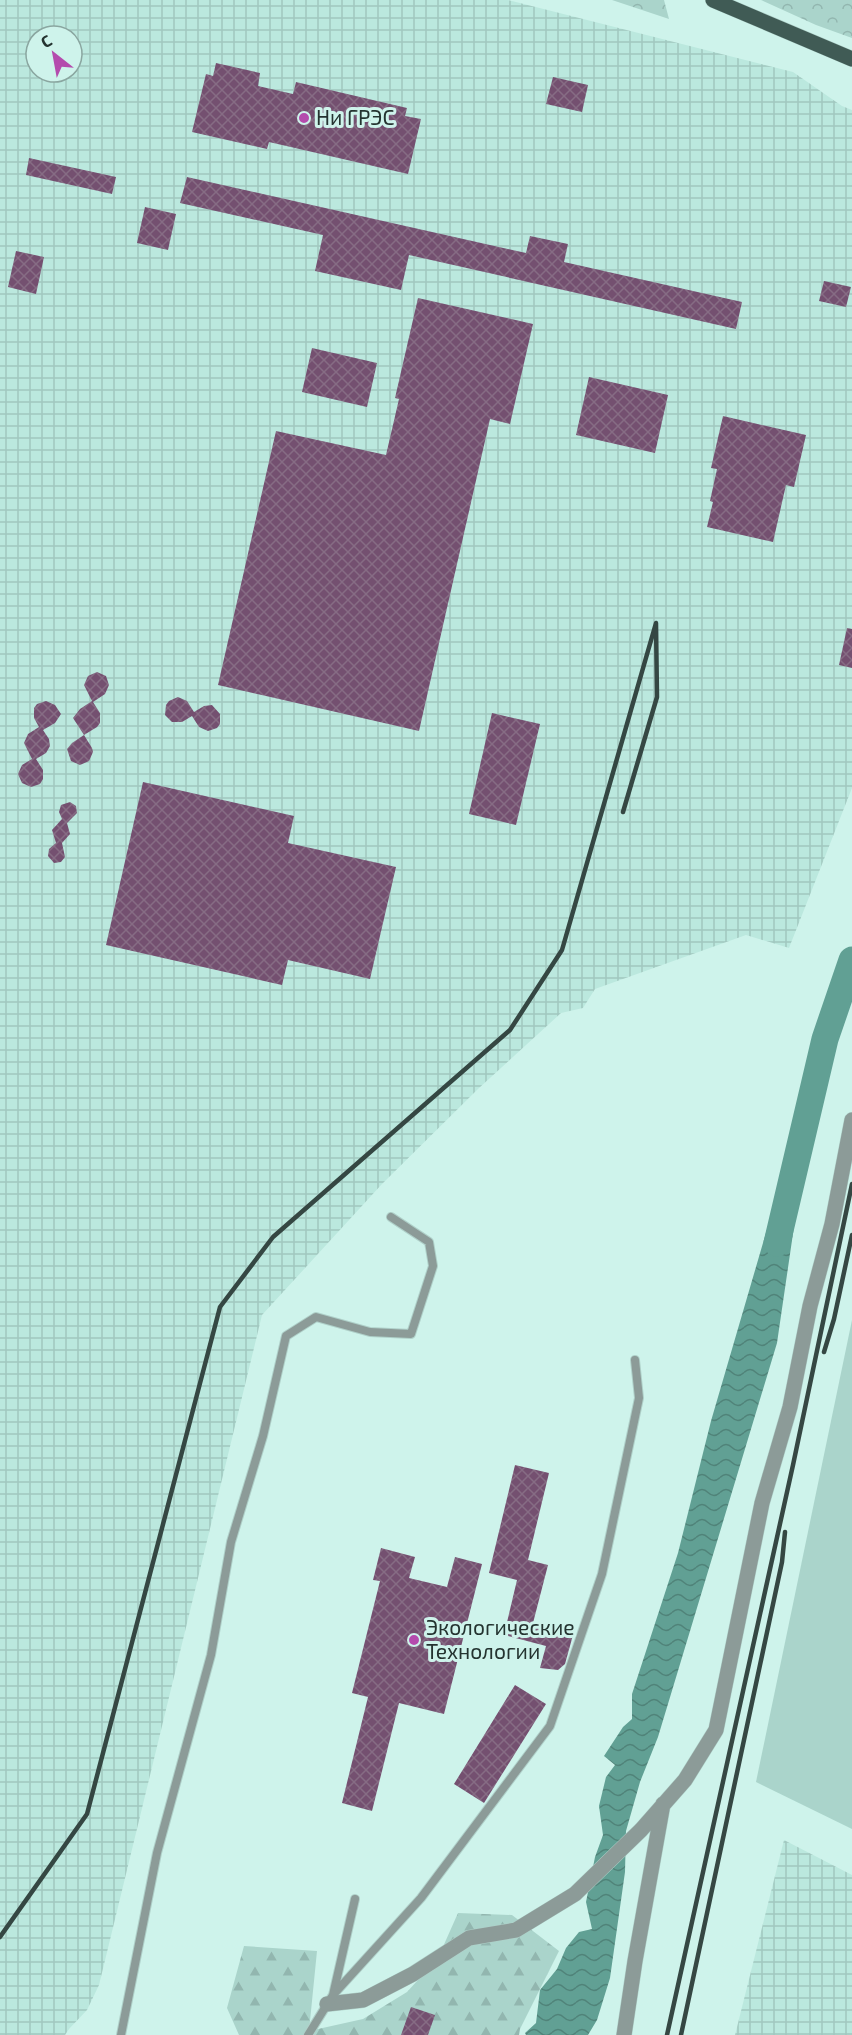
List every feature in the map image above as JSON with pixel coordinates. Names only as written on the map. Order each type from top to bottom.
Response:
[{"type":"main road","points":[[713,0],[852,59]]},
{"type":"street","points":[[330,2000],[363,2000],[413,1974],[469,1938],[516,1930],[575,1894],[641,1830],[685,1780],[717,1730],[762,1503],[790,1407],[810,1306],[832,1224],[852,1120]]},
{"type":"street","points":[[624,2035],[664,1804]]},
{"type":"lane","points":[[121,2035],[157,1853],[211,1655],[231,1542],[263,1436],[286,1336],[316,1317],[370,1332],[411,1334],[433,1266],[429,1242],[391,1217]]},
{"type":"lane","points":[[308,2035],[330,2000],[421,1898],[550,1726],[602,1574],[639,1398],[635,1360]]},
{"type":"lane","points":[[330,2000],[356,1899]]},
{"type":"shaded area","points":[[0,0],[508,0],[793,72],[842,106],[852,110],[852,788],[789,948],[746,935],[595,989],[583,1008],[561,1013],[479,1088],[382,1184],[262,1315],[99,1985],[87,2010],[65,2035],[0,2035]]},
{"type":"shaded area","points":[[784,1840],[852,1875],[852,2035],[735,2035]]},
{"type":"green space","points":[[612,0],[664,0],[669,19]]},
{"type":"green space","points":[[761,0],[852,0],[852,38],[816,25]]},
{"type":"green space","points":[[852,1320],[852,1829],[756,1782]]},
{"type":"green space","points":[[458,1913],[512,1915],[559,1951],[519,2035],[239,2035],[227,2008],[244,1946],[317,1951],[309,2031],[363,2019],[407,1992],[438,1958]]},
{"type":"water","points":[[778,1205],[796,1213],[777,1343],[658,1737],[640,1782],[626,1831],[625,1872],[610,1978],[597,2020],[588,2035],[526,2035],[525,2033],[536,2023],[540,1990],[557,1969],[566,1948],[579,1932],[592,1929],[586,1902],[595,1857],[603,1835],[599,1806],[606,1777],[615,1765],[604,1756],[623,1727],[632,1719],[632,1694],[678,1553],[711,1421],[770,1219]]},
{"type":"building","name":"Ни ГРЭС","points":[[216,63],[260,73],[258,86],[293,94],[296,82],[407,108],[405,116],[421,119],[408,174],[269,142],[267,149],[192,132],[206,74],[213,76]]},
{"type":"building","points":[[553,77],[588,85],[582,112],[546,104]]},
{"type":"building","points":[[29,158],[116,177],[112,194],[26,175]]},
{"type":"building","points":[[187,177],[526,253],[530,236],[568,244],[564,262],[742,302],[736,329],[409,255],[401,290],[315,271],[323,235],[180,203]]},
{"type":"building","points":[[145,207],[176,214],[168,250],[137,243]]},
{"type":"building","points":[[16,251],[44,257],[36,294],[8,287]]},
{"type":"building","points":[[824,281],[851,287],[846,307],[819,301]]},
{"type":"building","points":[[418,298],[533,324],[510,424],[490,419],[419,731],[218,685],[276,431],[386,455],[399,399],[395,398]]},
{"type":"building","points":[[312,348],[377,363],[367,407],[302,392]]},
{"type":"building","points":[[589,377],[668,395],[655,453],[576,435]]},
{"type":"building","points":[[723,416],[806,435],[794,487],[786,485],[773,542],[707,527],[717,469],[711,468]]},
{"type":"building","points":[[847,628],[852,629],[852,668],[839,665]]},
{"type":"building","points":[[97,672],[106,676],[109,685],[105,694],[93,702],[100,713],[100,723],[84,735],[73,718],[80,709],[92,701],[84,685],[88,676]]},
{"type":"building","points":[[178,697],[187,701],[194,712],[204,706],[212,705],[220,714],[220,724],[217,728],[208,731],[199,727],[192,716],[182,722],[172,722],[165,715],[166,705]]},
{"type":"building","points":[[46,701],[55,705],[61,714],[55,723],[43,730],[49,739],[50,746],[46,753],[36,759],[43,770],[43,779],[40,784],[31,787],[22,783],[18,774],[22,765],[32,759],[24,743],[28,734],[39,727],[34,718],[34,708],[37,704]]},
{"type":"building","points":[[492,713],[540,724],[516,825],[469,814]]},
{"type":"building","points":[[84,735],[93,752],[89,761],[80,765],[71,761],[67,749]]},
{"type":"building","points":[[143,782],[294,816],[288,843],[396,867],[370,979],[288,960],[282,985],[106,945]]},
{"type":"building","points":[[70,802],[76,806],[77,813],[67,823],[70,834],[62,843],[65,857],[61,862],[54,863],[48,856],[49,849],[56,843],[52,830],[62,819],[59,812],[61,805]]},
{"type":"building","points":[[515,1465],[549,1473],[528,1560],[548,1565],[533,1623],[573,1635],[565,1664],[558,1670],[540,1668],[546,1646],[504,1635],[517,1580],[489,1573]]},
{"type":"building","name":"Экологические Технологии","points":[[381,1548],[415,1557],[409,1578],[447,1587],[455,1557],[482,1564],[444,1714],[399,1703],[372,1811],[342,1803],[368,1697],[352,1693],[380,1581],[373,1580]]},
{"type":"building","points":[[515,1685],[546,1704],[484,1803],[454,1784]]},
{"type":"building","points":[[411,2007],[435,2015],[428,2035],[401,2035]]},
{"type":"waterway","points":[[777,1243],[825,1039],[852,960]]},
{"type":"railway","points":[[0,1937],[87,1814],[220,1307],[273,1237],[510,1030],[562,950],[656,623],[657,697],[623,812]]},
{"type":"railway","points":[[667,2035],[793,1465],[852,1184]]},
{"type":"railway","points":[[824,1352],[834,1319],[852,1235]]},
{"type":"railway","points":[[681,2035],[782,1562],[785,1532]]},
{"type":"place","name":"Ни ГРЭС","points":[[304,118]]},
{"type":"place","name":"Экологические Технологии","points":[[414,1640]]}]
